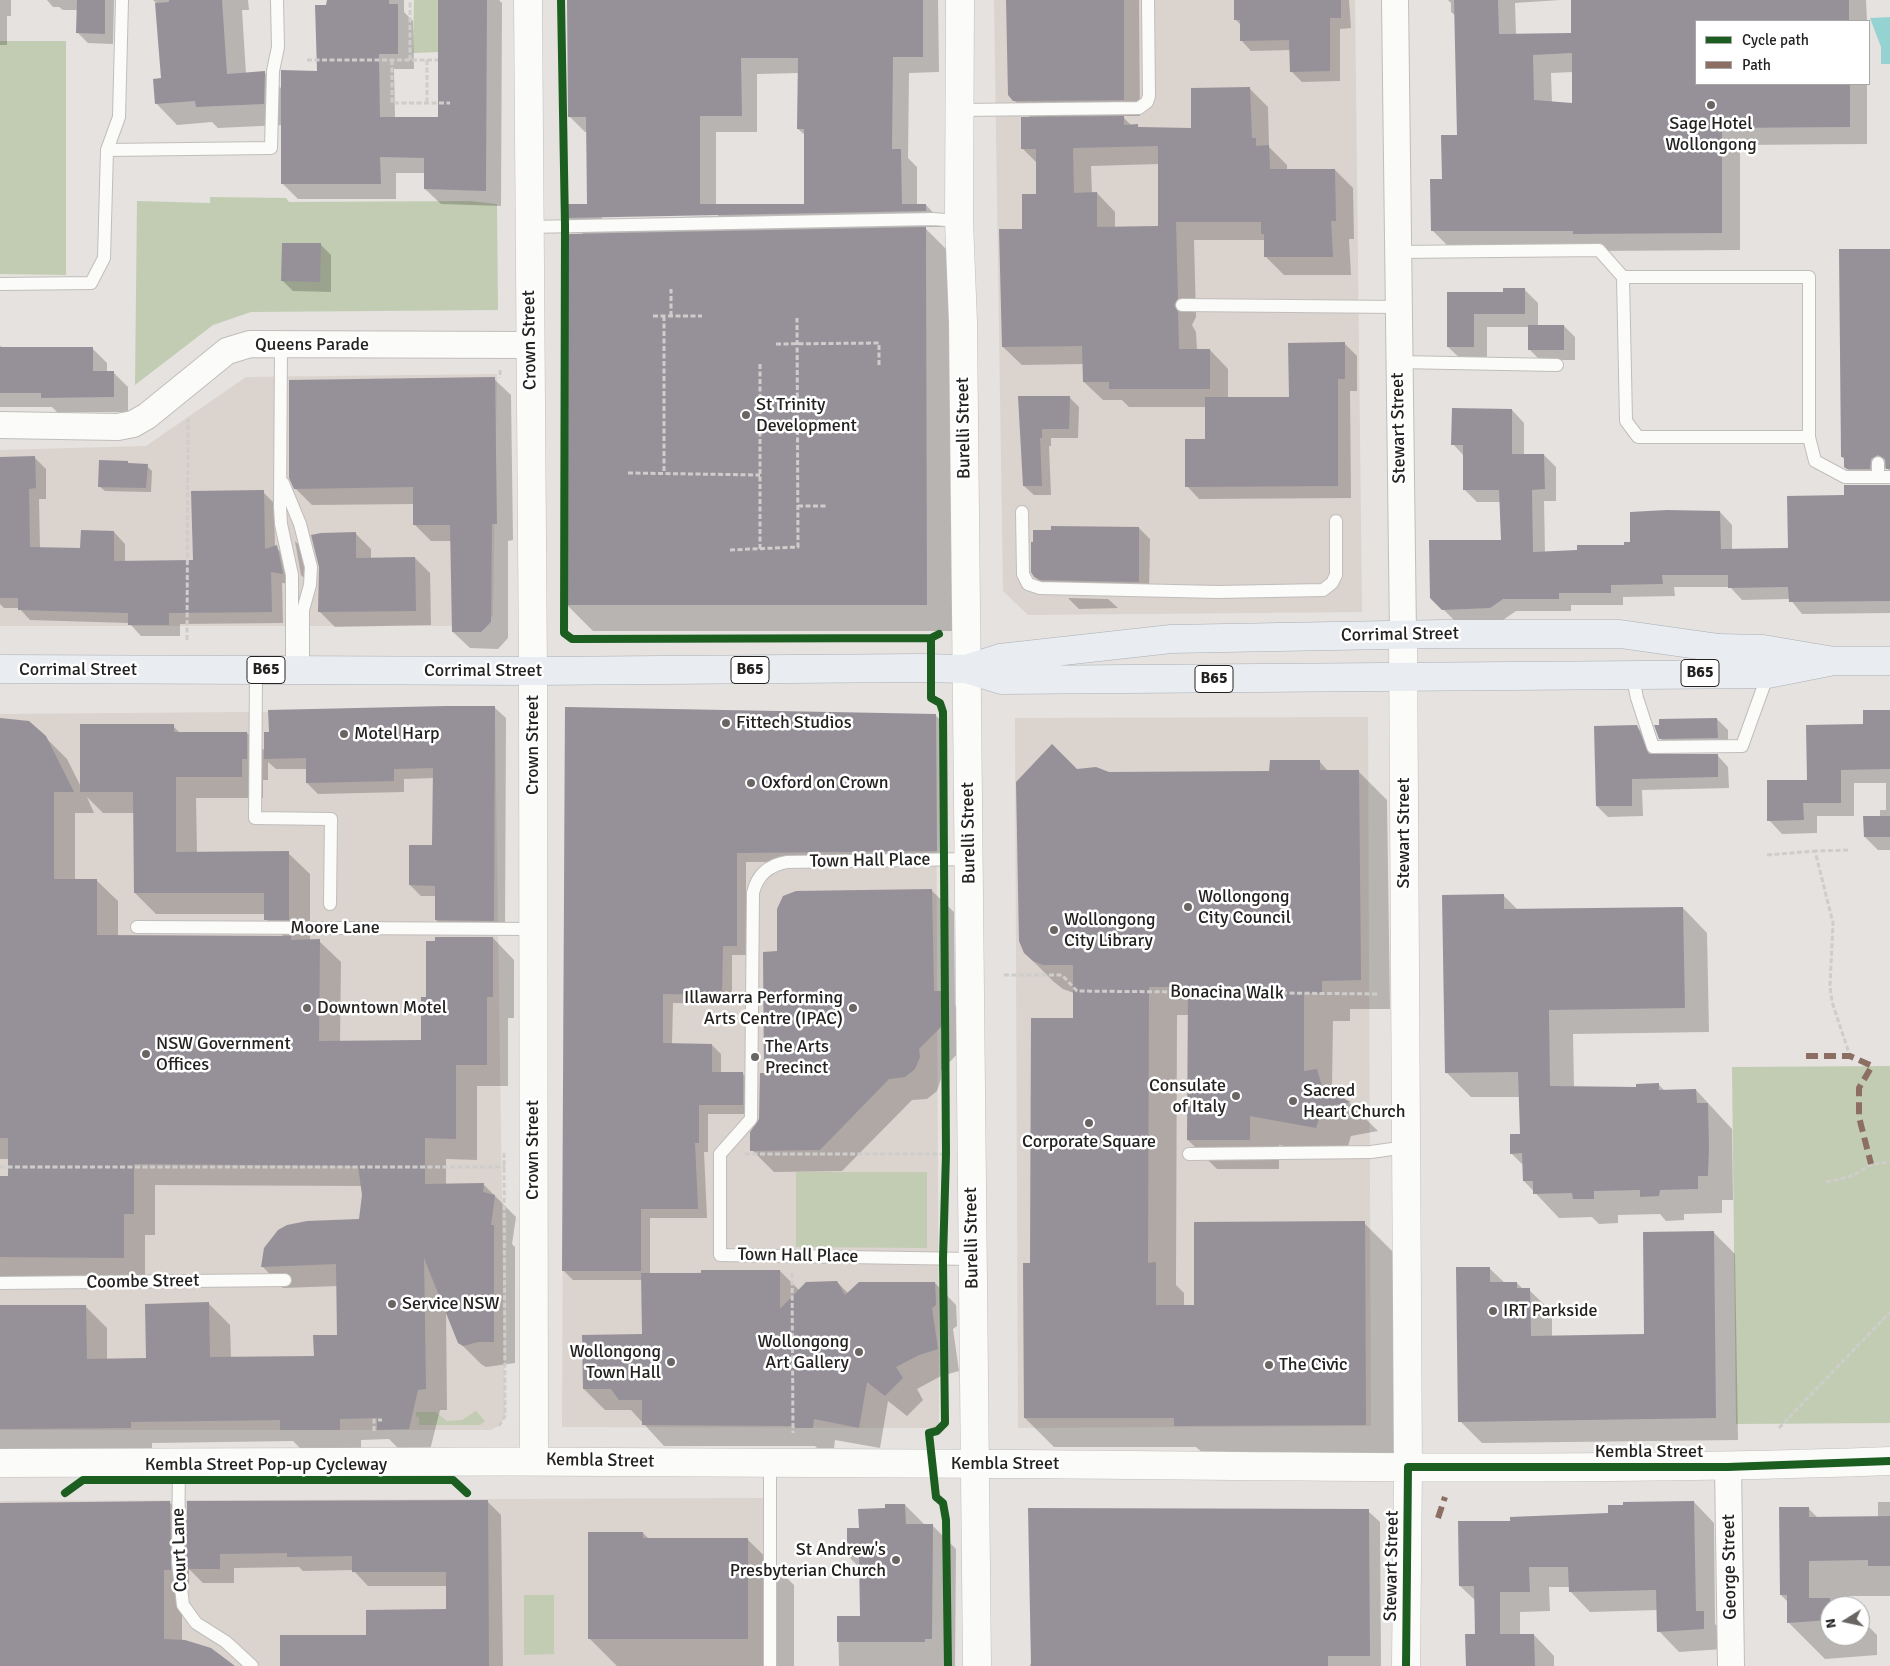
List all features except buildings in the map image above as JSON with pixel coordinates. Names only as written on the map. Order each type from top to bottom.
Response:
[{"type":"main road","name":"Crown Street","points":[[528,0],[528,226],[533,671],[534,1460]]},
{"type":"main road","name":"Burelli Street","points":[[960,0],[959,221],[963,322],[977,1666]]},
{"type":"main road","name":"Corrimal Street","points":[[0,669],[533,671],[966,669],[1000,658],[1171,639],[1620,634],[1719,648],[1762,649],[1834,661],[1890,661]]},
{"type":"main road","name":"Stewart Street","points":[[1402,635],[1408,1467],[1406,1666]]},
{"type":"main road","name":"Corrimal Street","points":[[966,669],[1001,680],[1403,678],[1768,674],[1834,661]]},
{"type":"main road","name":"Kembla Street","points":[[0,1463],[534,1460],[1408,1467],[1728,1467],[1890,1461]]},
{"type":"street","name":"Stewart Street","points":[[1395,0],[1402,635]]},
{"type":"street","name":"Queens Parade","points":[[0,425],[118,427],[133,424],[147,416],[227,351],[250,344],[530,345]]},
{"type":"street","name":"George Street","points":[[1728,1467],[1731,1666]]},
{"type":"lane","points":[[0,284],[91,283],[104,258],[106,150],[119,117],[122,0]]},
{"type":"lane","points":[[106,150],[271,148],[273,71],[278,47],[277,0]]},
{"type":"lane","points":[[961,110],[1139,108],[1147,102],[1149,96],[1148,0]]},
{"type":"lane","points":[[528,226],[924,219],[959,221]]},
{"type":"lane","points":[[1397,252],[1599,250],[1622,277],[1626,421],[1638,437],[1809,437]]},
{"type":"lane","points":[[1622,277],[1809,278],[1809,437],[1815,461],[1845,477],[1884,477],[1878,463]]},
{"type":"lane","points":[[1182,305],[1398,306]]},
{"type":"lane","points":[[281,344],[281,524],[292,575],[297,670]]},
{"type":"lane","points":[[1398,362],[1557,366]]},
{"type":"lane","points":[[280,465],[284,488],[300,524],[311,567],[310,585],[303,610],[297,670]]},
{"type":"lane","points":[[1022,512],[1023,574],[1028,584],[1040,588],[1218,592],[1323,590],[1332,584],[1336,575],[1336,521]]},
{"type":"lane","points":[[256,670],[255,818],[331,819],[330,904]]},
{"type":"lane","points":[[1632,674],[1637,698],[1652,747],[1742,746],[1768,674]]},
{"type":"lane","name":"Town Hall Place","points":[[969,859],[787,862],[764,871],[757,880],[753,893],[750,1120],[720,1154],[720,1255],[972,1260]]},
{"type":"lane","name":"Moore Lane","points":[[137,927],[533,929]]},
{"type":"lane","points":[[1189,1154],[1371,1152],[1406,1147]]},
{"type":"lane","name":"Coombe Street","points":[[0,1283],[285,1280]]},
{"type":"lane","name":"Court Lane","points":[[179,1462],[178,1562],[183,1605],[196,1623],[226,1642],[252,1666]]},
{"type":"lane","points":[[770,1463],[770,1666]]},
{"type":"path","points":[[410,0],[410,60]]},
{"type":"path","points":[[306,60],[438,60]]},
{"type":"path","points":[[392,60],[392,103],[450,103]]},
{"type":"path","points":[[427,60],[427,103]]},
{"type":"path","points":[[671,289],[671,316]]},
{"type":"path","points":[[653,316],[702,316]]},
{"type":"path","points":[[664,316],[664,473]]},
{"type":"path","points":[[730,550],[798,547],[797,318]]},
{"type":"path","points":[[776,344],[879,343],[879,367]]},
{"type":"path","points":[[760,363],[760,549]]},
{"type":"path","points":[[500,370],[500,378]]},
{"type":"path","points":[[187,640],[188,419]]},
{"type":"path","points":[[628,473],[760,474]]},
{"type":"path","points":[[798,506],[827,506]]},
{"type":"path","points":[[1767,855],[1848,850]]},
{"type":"path","points":[[1815,851],[1833,923],[1830,986],[1832,1002],[1850,1056]]},
{"type":"path","points":[[499,1426],[505,1416],[504,1153]]},
{"type":"path","points":[[720,1154],[946,1154]]},
{"type":"path","points":[[1826,1182],[1853,1176],[1871,1164],[1890,1162]]},
{"type":"path","points":[[0,1167],[504,1168]]},
{"type":"path","points":[[792,1256],[793,1432]]},
{"type":"path","points":[[1779,1428],[1890,1312]]},
{"type":"path","points":[[374,1431],[374,1420],[382,1420]]},
{"type":"shaded area","points":[[994,0],[1355,0],[1362,612],[1028,615],[1003,591]]},
{"type":"shaded area","points":[[497,374],[493,616],[477,626],[0,626],[0,450],[146,446],[246,377]]},
{"type":"shaded area","points":[[565,707],[936,715],[939,1428],[562,1427]]},
{"type":"shaded area","points":[[495,710],[505,1416],[499,1426],[490,1430],[0,1430],[0,714]]},
{"type":"shaded area","points":[[1368,717],[1371,1426],[1018,1428],[1015,718]]},
{"type":"shaded area","points":[[764,1498],[763,1666],[0,1666],[0,1501]]},
{"type":"green space","points":[[414,0],[438,0],[438,52],[413,53]]},
{"type":"green space","points":[[0,41],[66,41],[66,275],[0,274]]},
{"type":"green space","points":[[210,197],[286,198],[289,202],[471,201],[497,204],[498,310],[251,312],[213,325],[135,385],[137,201],[210,203]]},
{"type":"green space","points":[[1890,1066],[1890,1423],[1736,1424],[1732,1067]]},
{"type":"green space","points":[[796,1172],[927,1172],[927,1248],[796,1247]]},
{"type":"green space","points":[[476,1411],[485,1421],[480,1425],[419,1425],[419,1416],[416,1417],[416,1412],[435,1412],[447,1421],[462,1420]]},
{"type":"green space","points":[[524,1595],[554,1595],[554,1654],[524,1655]]},
{"type":"water","points":[[1890,17],[1890,64],[1881,64],[1881,47],[1870,18]]},
{"type":"marked path","points":[[1806,1056],[1850,1056],[1872,1066],[1859,1088],[1859,1117],[1871,1164]]},
{"type":"marked path","points":[[1438,1518],[1445,1497]]},
{"type":"cycle path","points":[[561,0],[565,225],[564,633],[572,639],[931,638],[939,634]]},
{"type":"cycle path","points":[[931,638],[931,698],[940,703],[943,712],[946,1154],[943,1259],[945,1423],[937,1431],[929,1433],[936,1497],[943,1503],[946,1520],[948,1666]]},
{"type":"cycle path","points":[[1406,1666],[1408,1467],[1728,1467],[1890,1461]]},
{"type":"cycle path","name":"Kembla Street Pop-up Cycleway","points":[[65,1493],[83,1480],[453,1480],[467,1493]]},
{"type":"place","name":"Sage Hotel Wollongong","points":[[1711,105]]},
{"type":"place","name":"St Trinity Development","points":[[746,415]]},
{"type":"place","name":"Fittech Studios","points":[[726,723]]},
{"type":"place","name":"Motel Harp","points":[[344,734]]},
{"type":"place","name":"Oxford on Crown","points":[[751,783]]},
{"type":"place","name":"Wollongong City Council","points":[[1188,907]]},
{"type":"place","name":"Wollongong City Library","points":[[1054,930]]},
{"type":"place","name":"Downtown Motel","points":[[307,1008]]},
{"type":"place","name":"Illawarra Performing Arts Centre (IPAC)","points":[[853,1008]]},
{"type":"place","name":"NSW Government Offices","points":[[146,1054]]},
{"type":"place","name":"The Arts Precinct","points":[[755,1057]]},
{"type":"place","name":"Consulate of Italy","points":[[1236,1096]]},
{"type":"place","name":"Sacred Heart Church","points":[[1293,1101]]},
{"type":"place","name":"Corporate Square","points":[[1089,1123]]},
{"type":"place","name":"Service NSW","points":[[392,1304]]},
{"type":"place","name":"IRT Parkside","points":[[1493,1311]]},
{"type":"place","name":"Wollongong Art Gallery","points":[[859,1352]]},
{"type":"place","name":"Wollongong Town Hall","points":[[671,1362]]},
{"type":"place","name":"The Civic","points":[[1269,1365]]},
{"type":"place","name":"St Andrew's Presbyterian Church","points":[[896,1560]]}]
